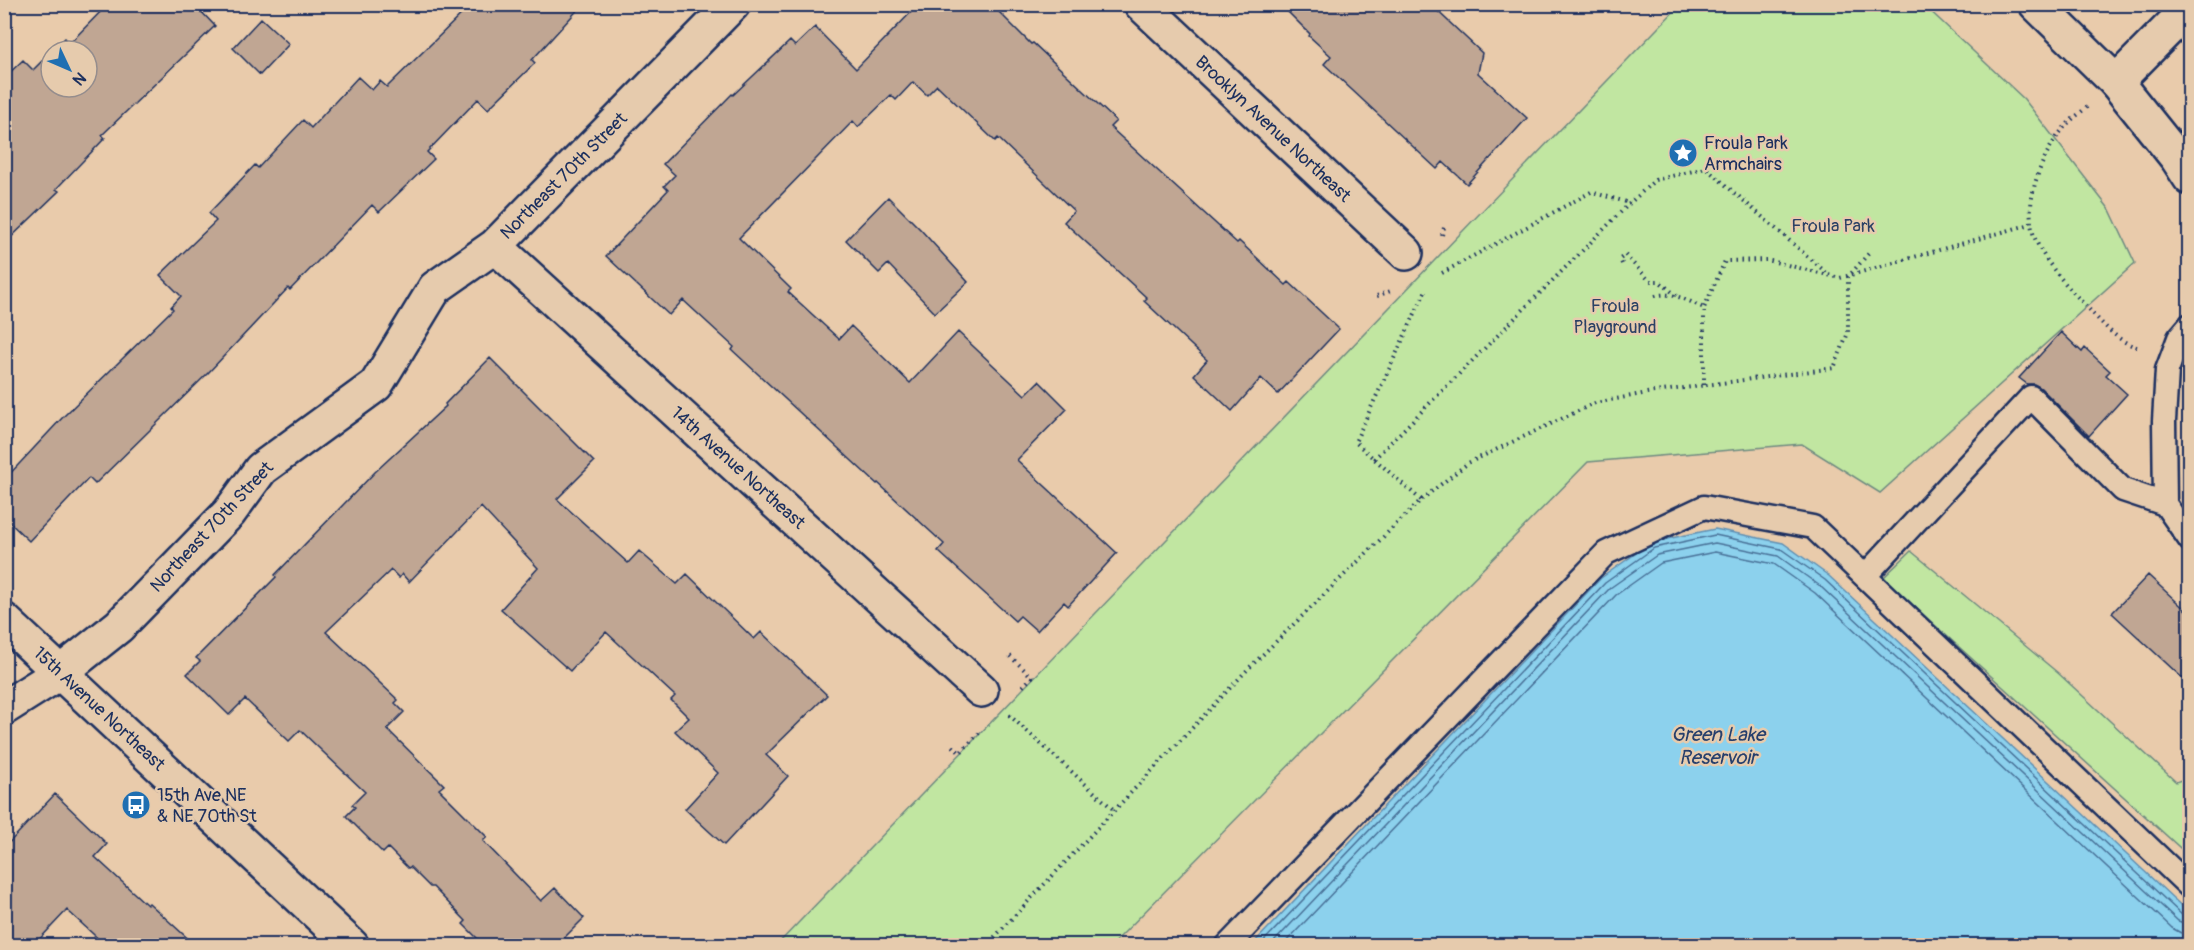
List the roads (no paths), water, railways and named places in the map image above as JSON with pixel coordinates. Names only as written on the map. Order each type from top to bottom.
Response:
[{"type":"street","name":"Northeast 70th Street","points":[[4,708],[61,672],[119,626],[229,513],[261,469],[376,385],[435,288],[495,246],[733,4]]},
{"type":"street","name":"Brooklyn Avenue Northeast","points":[[1141,4],[1406,253]]},
{"type":"street","points":[[2036,4],[2116,82],[2177,158],[2190,178]]},
{"type":"street","points":[[2116,82],[2190,8]]},
{"type":"street","name":"14th Avenue Northeast","points":[[495,246],[991,699]]},
{"type":"street","name":"15th Avenue Northeast","points":[[4,620],[352,945]]},
{"type":"lane","points":[[2190,325],[2179,338],[2167,370],[2165,504],[2190,540]]},
{"type":"lane","points":[[1865,576],[2031,397],[2122,490],[2165,504]]},
{"type":"lane","points":[[1227,945],[1606,553],[1704,507],[1813,527],[2190,887]]},
{"type":"water","name":"Green Lake Reservoir","points":[[1715,529],[1783,543],[1829,576],[2190,914],[2189,946],[1251,946],[1601,578],[1652,542]]},
{"type":"place","name":"Froula Park Armchairs","points":[[1683,153]]},
{"type":"place","name":"15th Ave NE & NE 70th St","points":[[136,805]]},
{"type":"park label","name":"Froula Park","points":[[1833,226]]},
{"type":"park label","name":"Froula Playground","points":[[1615,316]]}]
